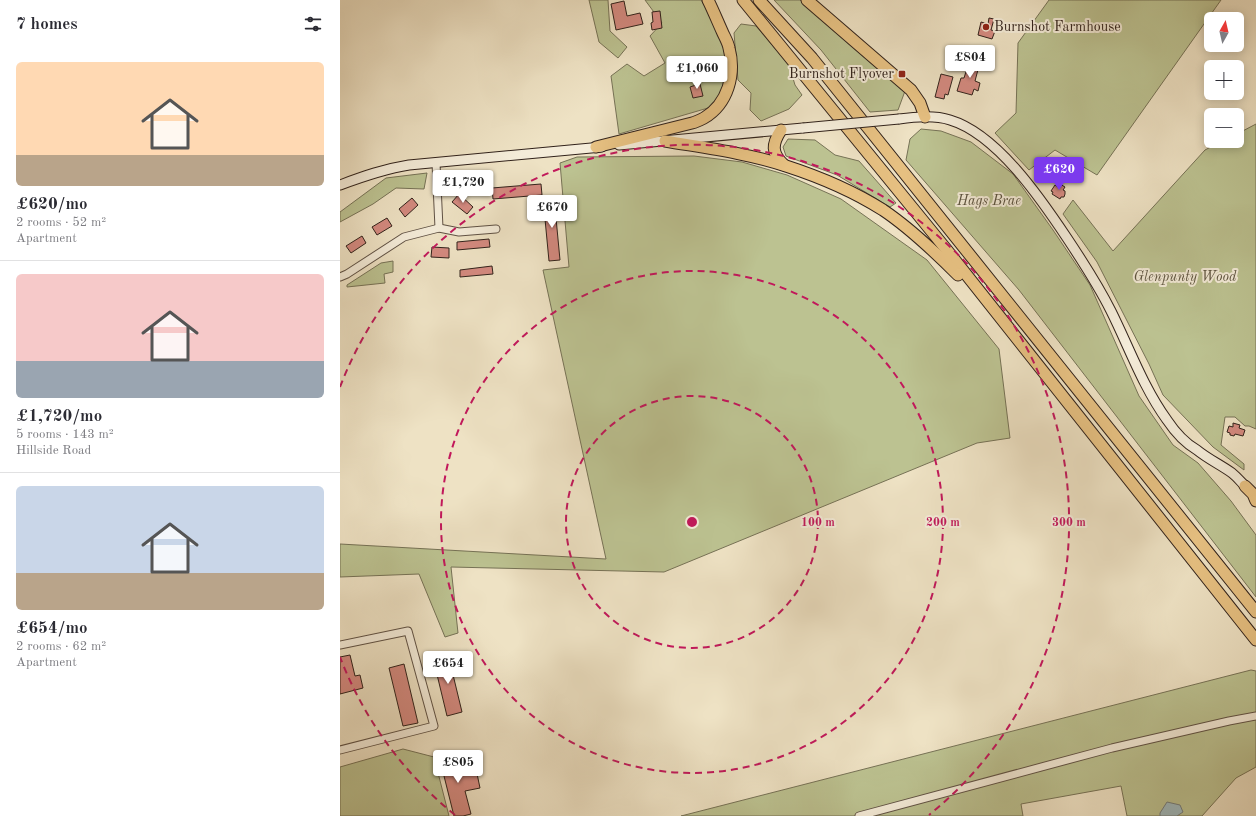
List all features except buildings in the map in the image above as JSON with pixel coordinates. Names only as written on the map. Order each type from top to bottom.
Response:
[{"type":"main road","points":[[596,148],[692,123],[704,118],[719,104],[727,92],[731,76],[731,62],[729,47],[708,0]]},
{"type":"main road","points":[[743,0],[936,237],[1256,640]]},
{"type":"main road","points":[[759,0],[817,64],[1256,612]]},
{"type":"main road","points":[[807,0],[911,90],[920,103],[925,117]]},
{"type":"main road","points":[[781,130],[776,137],[774,146],[777,159],[784,165]]},
{"type":"main road","points":[[665,141],[740,154],[784,165],[831,182],[858,196],[883,211],[909,230],[940,257],[995,313]]},
{"type":"main road","points":[[1245,486],[1253,494],[1256,501]]},
{"type":"street","points":[[340,185],[386,169],[436,163],[899,119],[925,117],[950,120],[973,132],[989,143],[1034,190],[1090,273],[1149,390],[1168,421],[1181,437],[1196,450],[1234,474],[1245,486]]},
{"type":"street","points":[[436,163],[439,228]]},
{"type":"street","points":[[340,278],[404,237],[439,228],[459,232],[496,229]]},
{"type":"street","points":[[340,645],[408,631],[434,726],[340,750]]},
{"type":"street","points":[[859,816],[1112,748],[1256,716]]},
{"type":"green space","points":[[589,0],[608,0],[610,31],[627,47],[618,58],[599,42]]},
{"type":"green space","points":[[645,0],[701,0],[709,12],[727,52],[728,75],[721,95],[708,108],[619,134],[611,76],[627,64],[644,76],[665,63],[650,36],[662,23]]},
{"type":"green space","points":[[774,0],[800,0],[905,91],[898,110],[870,112],[821,50]]},
{"type":"green space","points":[[1049,0],[1221,0],[1212,12],[1204,12],[1204,24],[1097,175],[1055,150],[1029,170],[995,133],[1016,113],[1018,43]]},
{"type":"green space","points":[[741,24],[756,26],[789,65],[795,85],[802,95],[789,109],[761,121],[750,110],[751,93],[738,80],[734,33]]},
{"type":"green space","name":"Glenpunty Wood","points":[[1256,124],[1256,429],[1245,426],[1235,417],[1225,417],[1221,445],[1244,464],[1244,470],[1213,447],[1163,395],[1149,364],[1097,262],[1063,214],[1073,200],[1113,251],[1205,150],[1209,148],[1244,148],[1244,130]]},
{"type":"green space","name":"Hags Brae","points":[[921,129],[941,131],[971,142],[1013,174],[1090,285],[1139,396],[1173,445],[1198,463],[1231,501],[1256,535],[1256,597],[1019,290],[906,160],[910,139]]},
{"type":"green space","points":[[788,139],[815,140],[835,155],[859,161],[896,203],[890,207],[837,175],[786,156],[783,147]]},
{"type":"green space","points":[[694,156],[742,162],[787,175],[841,199],[927,260],[999,349],[1010,438],[977,443],[664,572],[451,567],[458,633],[445,637],[419,574],[340,577],[340,544],[606,559],[543,270],[569,267],[560,163],[577,157]]},
{"type":"green space","points":[[427,173],[424,189],[396,188],[373,204],[340,222],[340,212],[386,178]]},
{"type":"green space","points":[[393,261],[393,272],[384,274],[385,283],[347,287],[347,285],[381,263]]},
{"type":"green space","points":[[1251,670],[1256,671],[1256,767],[1236,778],[1202,816],[1127,816],[1121,786],[1021,804],[1023,816],[681,816]]},
{"type":"green space","points":[[403,749],[434,757],[449,816],[340,816],[340,767]]},
{"type":"water","points":[[1167,802],[1180,805],[1183,812],[1177,816],[1160,816],[1160,813]]},
{"type":"place","name":"Burnshot Farmhouse","points":[[986,27]]},
{"type":"place","name":"Burnshot Flyover","points":[[902,74]]}]
